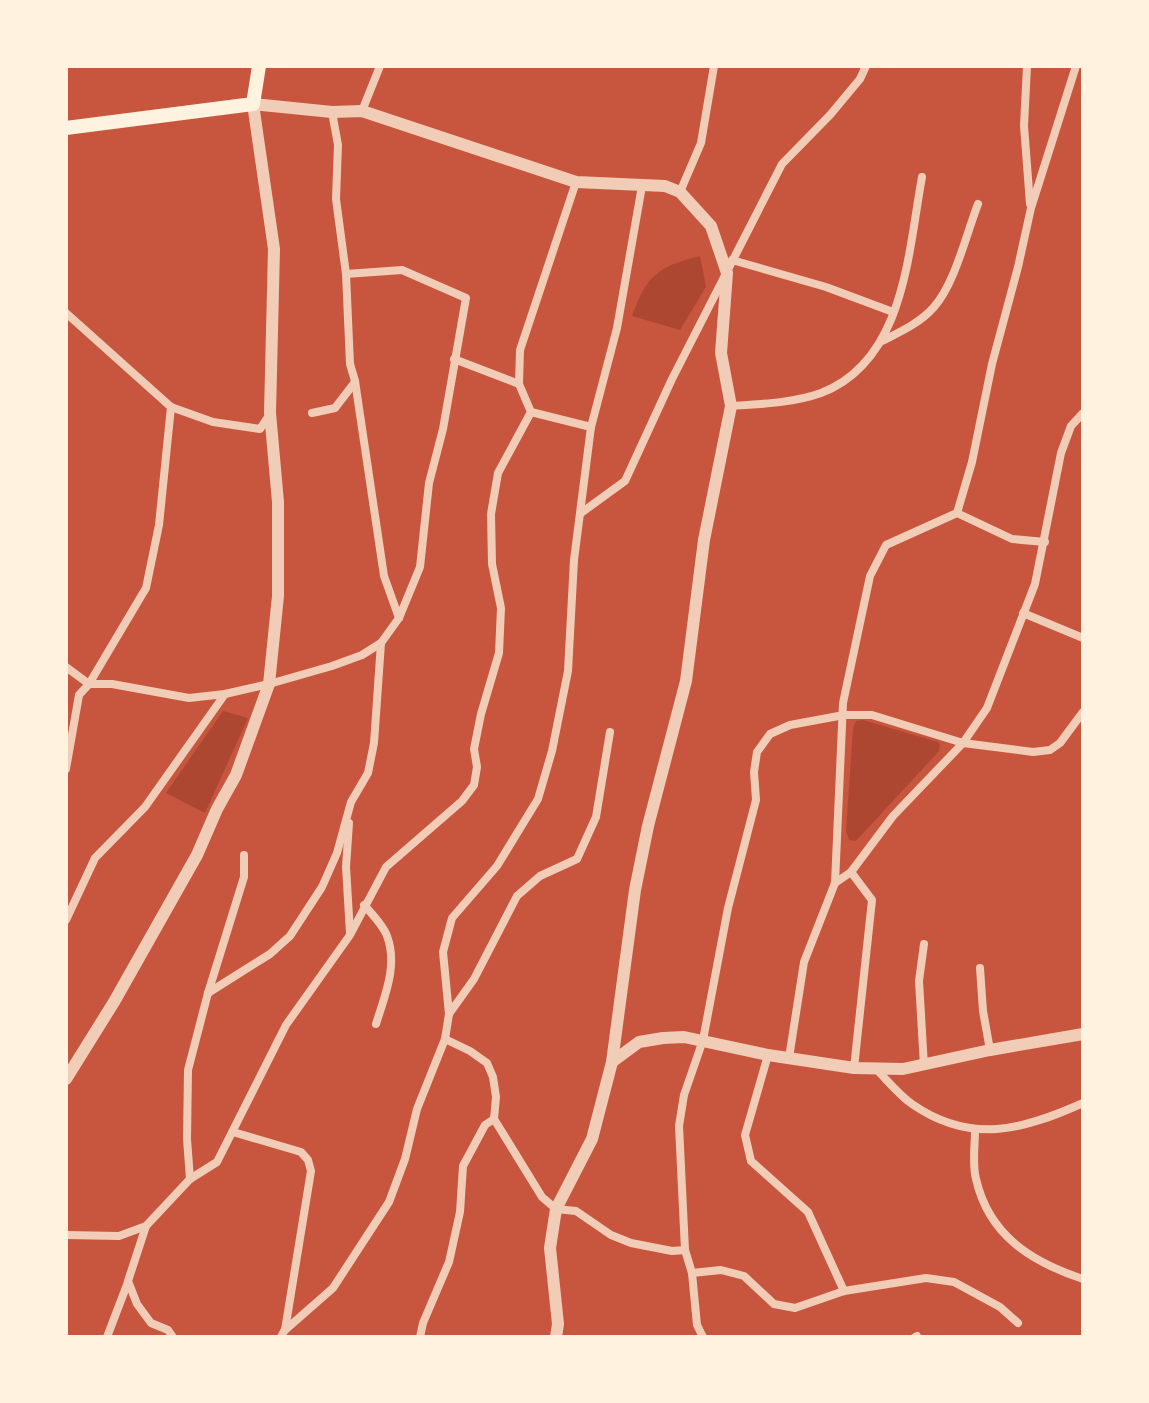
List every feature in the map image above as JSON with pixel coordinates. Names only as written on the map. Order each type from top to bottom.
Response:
[{"type":"main road","points":[[66,128],[253,104],[259,66]]},
{"type":"street","points":[[362,111],[380,66]]},
{"type":"street","points":[[680,192],[701,143],[714,66]]},
{"type":"street","points":[[581,513],[625,481],[672,379],[782,164],[830,115],[860,79],[866,66]]},
{"type":"street","points":[[1027,66],[1024,126],[1031,208]]},
{"type":"street","points":[[789,1058],[804,962],[835,883],[843,703],[870,576],[886,545],[957,513],[972,462],[992,364],[1031,208],[1076,66]]},
{"type":"street","points":[[66,1079],[114,1002],[197,855],[236,775],[269,684],[278,596],[278,502],[270,413],[274,249],[253,104],[332,112],[362,111],[576,182],[665,186],[680,192],[711,226],[727,273],[721,353],[731,406],[704,540],[686,681],[648,826],[635,890],[612,1062],[592,1139],[556,1209],[550,1248],[558,1324],[556,1337]]},
{"type":"street","points":[[332,112],[338,145],[336,199],[346,274],[350,364],[384,576],[399,618]]},
{"type":"street","points":[[731,406],[774,404],[820,393],[857,371],[882,341],[903,283],[922,177]]},
{"type":"street","points":[[531,412],[519,384],[520,350],[576,182]]},
{"type":"street","points":[[283,1334],[333,1288],[389,1202],[405,1159],[417,1109],[445,1039],[449,1014],[443,952],[452,918],[497,866],[538,799],[552,751],[568,671],[574,560],[591,427],[617,328],[642,186]]},
{"type":"street","points":[[882,341],[913,325],[934,307],[947,285],[978,204]]},
{"type":"street","points":[[732,260],[826,287],[893,312]]},
{"type":"street","points":[[66,667],[89,684],[112,684],[189,698],[225,694],[269,684],[362,655],[381,643],[399,618],[420,567],[429,483],[443,429],[466,298],[402,270],[346,274]]},
{"type":"street","points":[[66,313],[171,407],[213,422],[260,429],[270,413]]},
{"type":"street","points":[[454,359],[519,384]]},
{"type":"street","points":[[312,413],[335,408],[355,381]]},
{"type":"street","points":[[66,769],[79,695],[89,684],[146,588],[159,525],[171,407]]},
{"type":"street","points":[[531,412],[591,427]]},
{"type":"street","points":[[107,1337],[146,1226],[190,1179],[217,1162],[286,1025],[350,935],[386,867],[462,801],[474,785],[476,737],[499,653],[501,608],[492,564],[491,514],[498,473],[531,412]]},
{"type":"street","points":[[835,883],[851,872],[893,816],[963,743],[987,708],[1035,584],[1061,453],[1071,426],[1083,413]]},
{"type":"street","points":[[957,513],[1012,539],[1045,542]]},
{"type":"street","points":[[1023,613],[1083,638]]},
{"type":"street","points":[[208,993],[270,954],[290,936],[322,887],[337,853],[351,802],[368,773],[374,743],[381,643]]},
{"type":"street","points":[[66,920],[95,858],[145,807],[225,694]]},
{"type":"street","points":[[703,1337],[697,1325],[692,1273],[685,1250],[679,1126],[684,1095],[703,1040],[728,908],[756,800],[754,772],[757,752],[770,734],[790,725],[844,715],[872,715],[963,743],[1033,752],[1050,750],[1060,743],[1083,712]]},
{"type":"street","points":[[449,1014],[474,979],[517,896],[540,876],[577,859],[596,817],[610,732]]},
{"type":"street","points":[[350,935],[346,867],[351,802]]},
{"type":"street","points":[[190,1179],[188,1070],[244,877],[244,855]]},
{"type":"street","points":[[851,872],[872,900],[854,1068]]},
{"type":"street","points":[[364,905],[386,933],[392,958],[388,988],[376,1024]]},
{"type":"street","points":[[924,944],[919,981],[924,1066]]},
{"type":"street","points":[[980,968],[990,1050]]},
{"type":"street","points":[[612,1062],[639,1042],[663,1038],[703,1040],[768,1055],[876,1069],[924,1066],[990,1050],[1083,1034]]},
{"type":"street","points":[[445,1039],[487,1063],[496,1097],[494,1119],[542,1197],[556,1209],[576,1211],[611,1235],[631,1243],[672,1251],[685,1250]]},
{"type":"street","points":[[768,1055],[745,1135],[751,1161],[808,1212],[844,1291]]},
{"type":"street","points":[[876,1069],[911,1104],[943,1121],[975,1130],[994,1131],[1027,1126],[1083,1103]]},
{"type":"street","points":[[420,1337],[449,1262],[460,1212],[463,1166],[485,1125],[494,1119]]},
{"type":"street","points":[[975,1130],[975,1178],[986,1209],[1009,1242],[1055,1270],[1083,1279]]},
{"type":"street","points":[[233,1132],[301,1152],[308,1160],[311,1171],[283,1334]]},
{"type":"street","points":[[66,1235],[119,1236],[146,1226]]},
{"type":"street","points":[[692,1273],[721,1270],[744,1276],[774,1304],[795,1308],[844,1291],[926,1278],[954,1282],[1000,1307],[1018,1323]]},
{"type":"street","points":[[128,1281],[137,1304],[151,1323],[168,1330],[173,1337]]},
{"type":"shaded area","points":[[700,256],[706,287],[680,330],[632,316],[643,290],[656,274],[674,264]]},
{"type":"shaded area","points":[[223,711],[248,718],[205,813],[166,793]]},
{"type":"shaded area","points":[[863,720],[940,745],[939,751],[856,841],[849,840],[846,831],[853,729],[856,721]]}]
